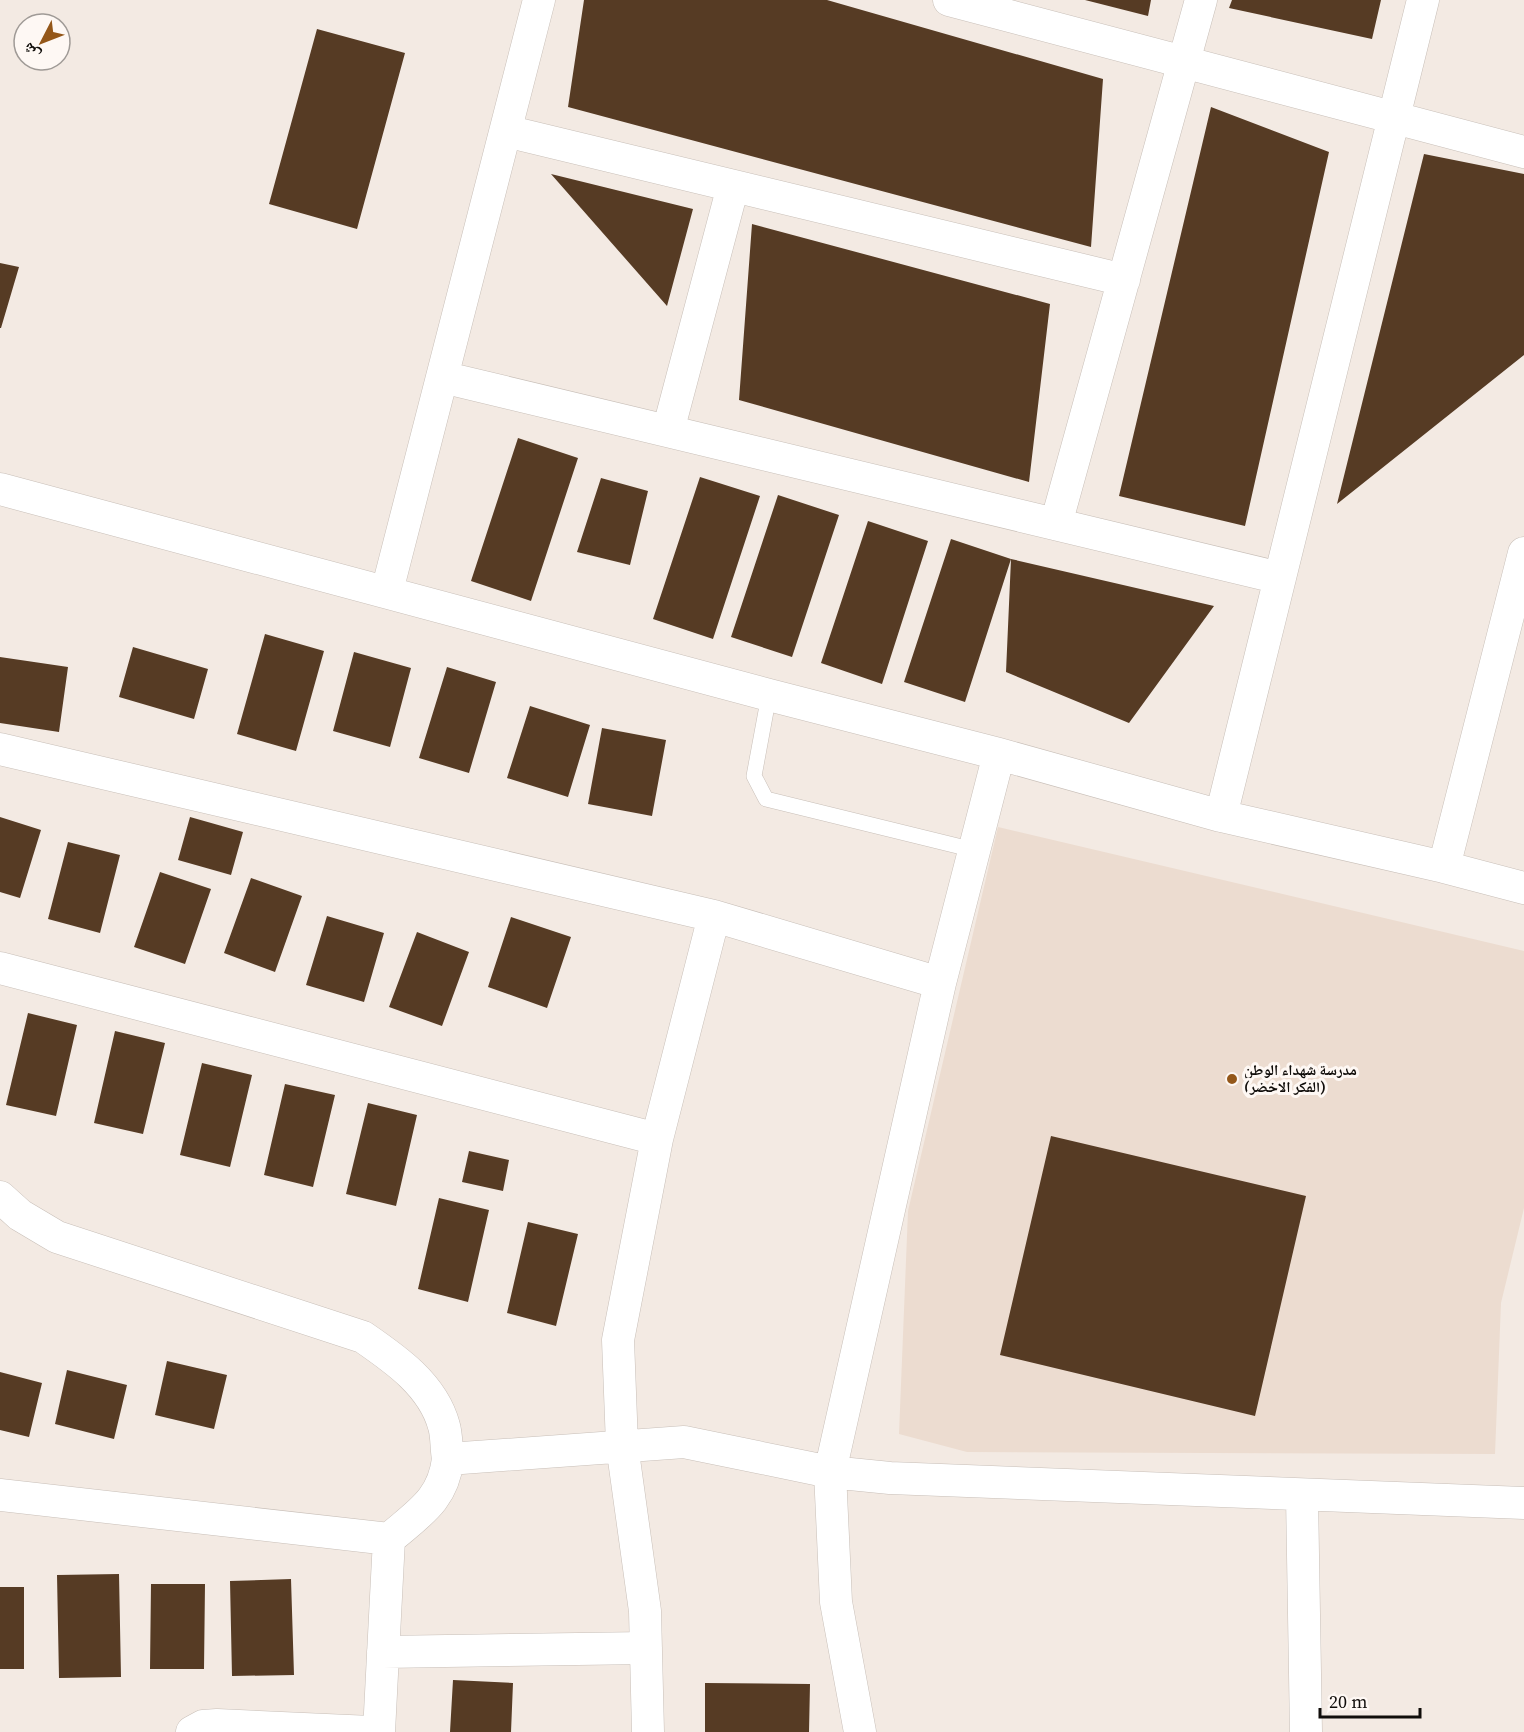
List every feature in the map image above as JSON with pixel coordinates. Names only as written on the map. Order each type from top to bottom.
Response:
[{"type":"street","points":[[387,591],[539,0]]},
{"type":"street","points":[[949,0],[1524,152]]},
{"type":"street","points":[[1056,524],[1201,0]]},
{"type":"street","points":[[1221,816],[1423,0]]},
{"type":"street","points":[[506,131],[1124,280]]},
{"type":"street","points":[[668,431],[733,186]]},
{"type":"street","points":[[442,377],[1280,578]]},
{"type":"street","points":[[0,489],[769,695],[999,754],[1221,816],[1444,867],[1524,888]]},
{"type":"street","points":[[1444,867],[1524,554]]},
{"type":"street","points":[[0,749],[714,916],[940,983]]},
{"type":"street","points":[[860,1732],[836,1602],[830,1472],[940,983],[999,754]]},
{"type":"street","points":[[648,1732],[645,1611],[622,1445],[618,1340],[657,1139],[714,916]]},
{"type":"street","points":[[0,968],[657,1139]]},
{"type":"street","points":[[0,1197],[20,1215],[57,1237],[363,1336],[404,1366],[431,1398],[444,1425],[448,1459],[445,1481],[430,1504],[389,1539],[379,1732]]},
{"type":"street","points":[[448,1459],[684,1442],[830,1472],[890,1478],[1524,1503]]},
{"type":"street","points":[[0,1495],[389,1539]]},
{"type":"street","points":[[1302,1496],[1306,1732]]},
{"type":"street","points":[[383,1652],[646,1648]]},
{"type":"street","points":[[192,1732],[203,1726],[217,1725],[371,1732]]},
{"type":"lane","points":[[769,695],[754,776],[766,799],[974,850]]},
{"type":"shaded area","name":"مدرسة شهداء الوطن (الفكر الاخضر)","points":[[998,827],[1524,951],[1524,1208],[1501,1303],[1495,1454],[967,1452],[899,1434],[908,1211]]},
{"type":"building","points":[[584,0],[827,0],[1103,79],[1091,247],[568,107]]},
{"type":"building","points":[[1085,0],[1151,0],[1148,16]]},
{"type":"building","points":[[1232,0],[1381,0],[1372,39],[1229,8]]},
{"type":"building","points":[[317,29],[405,53],[357,229],[269,204]]},
{"type":"building","points":[[1211,107],[1329,152],[1245,526],[1119,496]]},
{"type":"building","points":[[1424,154],[1524,174],[1524,355],[1337,504]]},
{"type":"building","points":[[551,174],[693,209],[667,306]]},
{"type":"building","points":[[752,224],[1050,304],[1029,482],[739,400]]},
{"type":"building","points":[[0,263],[19,267],[1,328],[0,328]]},
{"type":"building","points":[[518,438],[578,458],[531,601],[471,581]]},
{"type":"building","points":[[700,477],[760,496],[713,639],[653,619]]},
{"type":"building","points":[[601,478],[648,491],[630,565],[577,552]]},
{"type":"building","points":[[778,495],[839,515],[792,657],[731,637]]},
{"type":"building","points":[[868,521],[928,541],[882,684],[821,663]]},
{"type":"building","points":[[951,539],[1011,559],[965,702],[904,682]]},
{"type":"building","points":[[1011,559],[1214,606],[1129,723],[1006,672]]},
{"type":"building","points":[[265,634],[324,651],[296,751],[237,734]]},
{"type":"building","points":[[133,647],[208,669],[194,719],[119,697]]},
{"type":"building","points":[[354,652],[411,668],[390,747],[333,731]]},
{"type":"building","points":[[0,657],[68,667],[59,732],[0,723]]},
{"type":"building","points":[[447,667],[496,682],[469,773],[419,758]]},
{"type":"building","points":[[530,706],[590,725],[568,797],[507,778]]},
{"type":"building","points":[[602,728],[666,740],[652,816],[588,804]]},
{"type":"building","points":[[0,817],[41,830],[20,898],[0,892]]},
{"type":"building","points":[[190,817],[243,832],[231,875],[178,860]]},
{"type":"building","points":[[68,842],[120,855],[100,933],[48,919]]},
{"type":"building","points":[[160,872],[211,889],[185,964],[134,947]]},
{"type":"building","points":[[251,878],[302,896],[275,972],[224,953]]},
{"type":"building","points":[[327,916],[384,933],[364,1002],[306,985]]},
{"type":"building","points":[[511,917],[571,937],[547,1008],[488,987]]},
{"type":"building","points":[[417,932],[469,952],[442,1026],[389,1007]]},
{"type":"building","points":[[28,1013],[77,1025],[56,1116],[6,1105]]},
{"type":"building","points":[[115,1031],[165,1043],[143,1134],[94,1123]]},
{"type":"building","points":[[202,1063],[252,1075],[230,1167],[180,1155]]},
{"type":"building","points":[[285,1084],[335,1095],[313,1187],[264,1175]]},
{"type":"building","points":[[368,1103],[417,1115],[396,1206],[346,1194]]},
{"type":"building","points":[[1051,1136],[1306,1196],[1255,1416],[1000,1355]]},
{"type":"building","points":[[469,1151],[509,1160],[503,1191],[462,1182]]},
{"type":"building","points":[[439,1198],[489,1210],[468,1302],[418,1289]]},
{"type":"building","points":[[528,1222],[578,1234],[556,1326],[507,1313]]},
{"type":"building","points":[[167,1361],[227,1375],[214,1429],[155,1415]]},
{"type":"building","points":[[67,1370],[127,1385],[114,1439],[55,1424]]},
{"type":"building","points":[[0,1372],[42,1383],[29,1437],[0,1430]]},
{"type":"building","points":[[119,1574],[121,1677],[59,1678],[57,1575]]},
{"type":"building","points":[[291,1579],[294,1675],[232,1676],[230,1581]]},
{"type":"building","points":[[151,1584],[205,1584],[204,1669],[150,1669]]},
{"type":"building","points":[[0,1587],[24,1587],[24,1669],[0,1669]]},
{"type":"building","points":[[453,1680],[513,1683],[511,1732],[450,1732]]},
{"type":"building","points":[[705,1683],[810,1684],[809,1732],[705,1732]]},
{"type":"place","name":"مدرسة شهداء الوطن (الفكر الاخضر)","points":[[1232,1079]]}]
